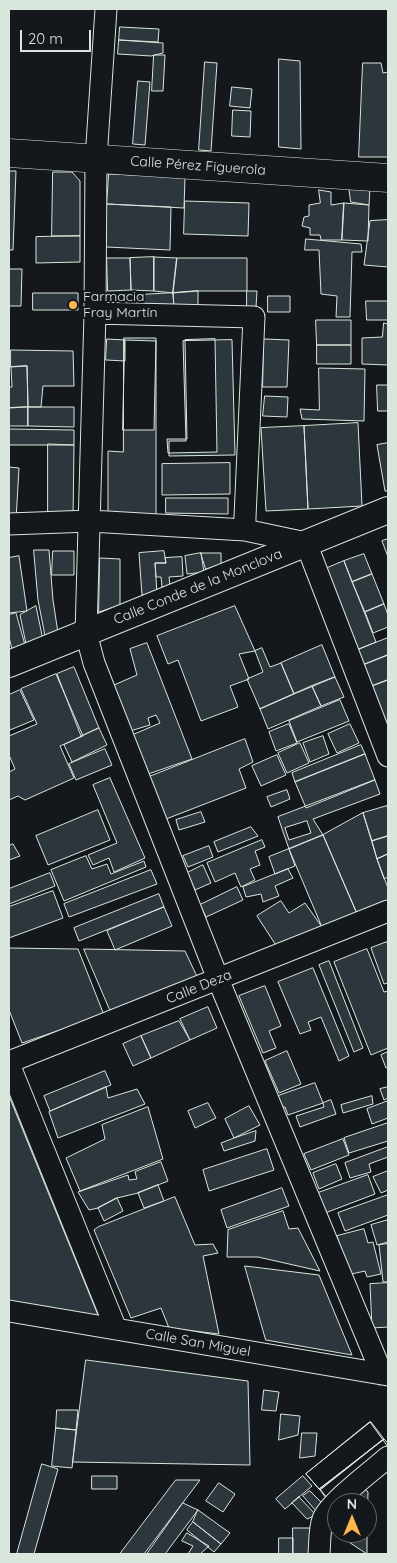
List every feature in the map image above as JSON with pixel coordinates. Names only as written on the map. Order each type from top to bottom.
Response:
[{"type":"main road","name":"Calle Pérez Figuerola","points":[[9,154],[388,178]]},
{"type":"street","points":[[106,9],[96,159],[95,313],[86,632],[94,663],[218,979],[385,1375]]},
{"type":"street","points":[[95,313],[254,318],[245,530]]},
{"type":"street","name":"Calle Conde de la Monclova","points":[[9,664],[388,510]]},
{"type":"street","points":[[9,524],[90,521],[245,530],[306,543],[388,756]]},
{"type":"street","name":"Calle Deza","points":[[9,1063],[388,911]]},
{"type":"street","points":[[9,1063],[116,1329]]},
{"type":"street","name":"Calle San Miguel","points":[[9,1311],[385,1375]]},
{"type":"street","points":[[319,1554],[323,1519],[330,1508],[388,1458]]},
{"type":"building","points":[[120,27],[159,29],[158,42],[119,40]]},
{"type":"building","points":[[119,40],[163,43],[163,53],[151,56],[118,54]]},
{"type":"building","points":[[154,55],[165,55],[163,91],[152,91]]},
{"type":"building","points":[[279,59],[300,61],[301,149],[279,147]]},
{"type":"building","points":[[205,62],[217,63],[211,151],[199,150]]},
{"type":"building","points":[[363,63],[381,63],[383,73],[388,72],[388,157],[359,157]]},
{"type":"building","points":[[138,81],[150,82],[145,145],[133,144]]},
{"type":"building","points":[[232,87],[252,89],[250,108],[230,106]]},
{"type":"building","points":[[233,110],[251,111],[250,137],[232,136]]},
{"type":"building","points":[[9,171],[16,171],[13,250],[9,250]]},
{"type":"building","points":[[53,172],[72,172],[80,181],[80,236],[52,236]]},
{"type":"building","points":[[109,174],[185,177],[184,208],[107,204]]},
{"type":"building","points":[[349,187],[370,188],[369,205],[351,202]]},
{"type":"building","points":[[319,190],[331,192],[331,205],[344,203],[342,240],[321,240],[320,235],[310,235],[310,228],[302,226],[304,217],[309,216],[309,205],[320,203]]},
{"type":"building","points":[[185,201],[249,203],[248,236],[184,234]]},
{"type":"building","points":[[344,203],[369,205],[368,241],[342,240]]},
{"type":"building","points":[[107,204],[171,207],[170,250],[106,247]]},
{"type":"building","points":[[388,220],[388,267],[364,265],[370,221]]},
{"type":"building","points":[[80,236],[80,262],[36,263],[36,237]]},
{"type":"building","points":[[306,239],[361,244],[362,252],[352,252],[350,317],[336,317],[337,296],[321,294],[319,250],[305,250]]},
{"type":"building","points":[[154,257],[154,291],[131,290],[130,258]]},
{"type":"building","points":[[154,257],[177,258],[173,293],[154,291]]},
{"type":"building","points":[[107,258],[130,258],[131,290],[108,291]]},
{"type":"building","points":[[177,258],[247,258],[247,291],[173,293]]},
{"type":"building","points":[[9,269],[22,269],[21,306],[9,306]]},
{"type":"building","points":[[198,291],[198,310],[174,308],[173,293]]},
{"type":"building","points":[[247,291],[257,291],[256,307],[247,307]]},
{"type":"building","points":[[33,293],[78,293],[78,310],[33,310]]},
{"type":"building","points":[[173,293],[174,308],[140,310],[139,295]]},
{"type":"building","points":[[268,296],[290,296],[290,312],[268,312]]},
{"type":"building","points":[[366,301],[388,301],[388,320],[367,320]]},
{"type":"building","points":[[316,320],[351,320],[351,345],[317,345]]},
{"type":"building","points":[[384,323],[388,324],[388,365],[362,364],[362,338],[382,337]]},
{"type":"building","points":[[124,338],[156,338],[156,517],[108,517],[108,451],[123,452]]},
{"type":"building","points":[[107,339],[125,340],[125,361],[106,360]]},
{"type":"building","points":[[215,339],[217,452],[168,453],[167,439],[187,439],[185,340]]},
{"type":"building","points":[[264,339],[289,340],[287,387],[263,387]]},
{"type":"building","points":[[125,340],[156,341],[154,430],[123,430]]},
{"type":"building","points":[[232,340],[235,455],[169,456],[169,441],[186,441],[183,341]]},
{"type":"building","points":[[317,345],[351,345],[351,364],[317,364]]},
{"type":"building","points":[[11,350],[73,351],[74,386],[43,386],[41,407],[28,407],[27,366],[11,367]]},
{"type":"building","points":[[27,366],[28,407],[9,408],[9,387],[12,387],[11,367]]},
{"type":"building","points":[[319,368],[365,369],[364,421],[302,419],[300,409],[319,410]]},
{"type":"building","points":[[377,385],[388,385],[388,411],[378,411]]},
{"type":"building","points":[[265,396],[288,397],[287,417],[263,416]]},
{"type":"building","points":[[28,407],[28,426],[9,426],[9,408]]},
{"type":"building","points":[[28,407],[74,407],[74,427],[28,426]]},
{"type":"building","points":[[358,423],[362,506],[308,509],[304,426]]},
{"type":"building","points":[[304,426],[308,509],[266,511],[261,428]]},
{"type":"building","points":[[9,429],[74,430],[74,445],[9,445]]},
{"type":"building","points":[[388,443],[388,491],[385,491],[377,445]]},
{"type":"building","points":[[48,444],[74,445],[73,519],[48,519]]},
{"type":"building","points":[[230,463],[230,494],[162,495],[162,464]]},
{"type":"building","points":[[9,467],[19,468],[16,520],[9,519]]},
{"type":"building","points":[[166,498],[228,498],[228,514],[166,513]]},
{"type":"building","points":[[388,539],[388,557],[382,541]]},
{"type":"building","points":[[34,550],[49,550],[58,633],[45,636],[38,600]]},
{"type":"building","points":[[53,551],[74,551],[74,575],[52,575]]},
{"type":"building","points":[[164,551],[166,563],[155,563],[157,594],[142,595],[139,553]]},
{"type":"building","points":[[201,553],[204,572],[187,574],[185,556]]},
{"type":"building","points":[[201,553],[221,553],[221,565],[206,569]]},
{"type":"building","points":[[364,554],[372,574],[352,582],[344,561]]},
{"type":"building","points":[[19,556],[27,611],[9,613],[9,558]]},
{"type":"building","points":[[182,557],[183,576],[169,577],[170,586],[162,587],[161,577],[156,577],[155,563],[166,563],[165,558]]},
{"type":"building","points":[[100,558],[120,559],[120,605],[99,612]]},
{"type":"building","points":[[344,561],[376,642],[357,650],[325,569]]},
{"type":"building","points":[[372,574],[384,604],[365,612],[352,582]]},
{"type":"building","points":[[384,604],[388,615],[388,627],[373,633],[365,612]]},
{"type":"building","points":[[36,606],[43,640],[26,644],[20,615]]},
{"type":"building","points":[[235,606],[255,651],[239,654],[249,679],[230,686],[238,707],[201,721],[178,660],[168,664],[157,636]]},
{"type":"building","points":[[16,613],[25,645],[12,649],[9,637],[9,615]]},
{"type":"building","points":[[388,638],[388,655],[363,665],[357,650]]},
{"type":"building","points":[[147,643],[192,759],[148,774],[132,735],[160,723],[156,715],[148,718],[150,725],[130,731],[114,685],[137,675],[130,649]]},
{"type":"building","points":[[322,645],[335,677],[294,694],[281,663]]},
{"type":"building","points":[[262,648],[270,667],[281,663],[294,694],[260,709],[247,679],[263,672],[255,651]]},
{"type":"building","points":[[388,655],[388,680],[372,686],[363,665]]},
{"type":"building","points":[[74,667],[99,728],[81,736],[57,674]]},
{"type":"building","points":[[56,674],[83,736],[60,746],[74,778],[25,800],[18,796],[9,800],[9,772],[15,769],[9,755],[9,736],[37,724],[21,689]]},
{"type":"building","points":[[335,677],[344,697],[321,706],[312,686]]},
{"type":"building","points":[[388,680],[388,722],[386,723],[372,686]]},
{"type":"building","points":[[312,686],[321,706],[268,729],[260,709]]},
{"type":"building","points":[[20,690],[34,720],[10,730],[9,695]]},
{"type":"building","points":[[340,700],[349,721],[297,742],[289,721]]},
{"type":"building","points":[[289,724],[297,743],[276,751],[269,732]]},
{"type":"building","points":[[350,724],[359,743],[337,753],[328,734]]},
{"type":"building","points":[[99,728],[107,745],[72,762],[64,745]]},
{"type":"building","points":[[323,736],[329,754],[310,762],[303,743]]},
{"type":"building","points":[[245,739],[253,762],[239,769],[246,788],[166,819],[149,777]]},
{"type":"building","points":[[300,743],[309,763],[287,773],[278,753]]},
{"type":"building","points":[[361,745],[365,754],[295,782],[292,773]]},
{"type":"building","points":[[105,749],[112,765],[76,780],[69,764]]},
{"type":"building","points":[[365,754],[375,780],[306,808],[295,782]]},
{"type":"building","points":[[277,755],[286,775],[261,786],[252,766]]},
{"type":"building","points":[[110,778],[145,858],[114,872],[109,858],[93,865],[88,855],[117,843],[93,785]]},
{"type":"building","points":[[375,780],[380,794],[313,819],[323,835],[289,849],[278,817]]},
{"type":"building","points":[[287,790],[290,799],[271,807],[267,797]]},
{"type":"building","points":[[387,806],[388,836],[372,841],[363,813]]},
{"type":"building","points":[[98,810],[110,840],[48,865],[36,836]]},
{"type":"building","points":[[201,812],[205,822],[179,830],[176,820]]},
{"type":"building","points":[[363,813],[388,888],[388,906],[358,916],[323,835]]},
{"type":"building","points":[[307,821],[311,833],[289,840],[285,828]]},
{"type":"building","points":[[251,827],[258,836],[218,852],[214,842]]},
{"type":"building","points":[[323,835],[358,916],[324,932],[289,849]]},
{"type":"building","points":[[388,836],[388,854],[377,859],[372,841]]},
{"type":"building","points":[[262,840],[265,847],[255,851],[260,865],[250,869],[255,880],[241,887],[235,873],[215,882],[207,863]]},
{"type":"building","points":[[13,844],[20,856],[9,860],[9,846]]},
{"type":"building","points":[[209,846],[213,857],[188,867],[183,856]]},
{"type":"building","points":[[289,849],[295,866],[275,874],[269,857]]},
{"type":"building","points":[[388,854],[388,877],[384,879],[377,859]]},
{"type":"building","points":[[86,856],[92,869],[107,864],[111,874],[144,861],[146,867],[64,901],[51,870]]},
{"type":"building","points":[[203,865],[211,883],[195,890],[187,873]]},
{"type":"building","points":[[288,869],[293,878],[275,886],[279,896],[263,902],[261,894],[246,897],[243,887]]},
{"type":"building","points":[[151,870],[157,884],[69,917],[64,904]]},
{"type":"building","points":[[50,873],[55,886],[9,904],[9,889]]},
{"type":"building","points":[[237,887],[243,900],[206,917],[200,905]]},
{"type":"building","points":[[53,891],[63,918],[9,938],[9,907]]},
{"type":"building","points":[[159,894],[164,907],[79,941],[74,928]]},
{"type":"building","points":[[281,901],[289,913],[305,903],[322,927],[281,953],[257,916]]},
{"type":"building","points":[[164,907],[172,926],[115,950],[107,931]]},
{"type":"building","points":[[387,942],[388,983],[384,984],[371,948]]},
{"type":"building","points":[[9,948],[78,949],[104,1015],[22,1043],[9,1010]]},
{"type":"building","points":[[84,949],[185,951],[200,983],[111,1012]]},
{"type":"building","points":[[367,949],[384,992],[388,991],[388,1048],[371,1055],[334,962]]},
{"type":"building","points":[[329,961],[363,1048],[354,1052],[319,965]]},
{"type":"building","points":[[313,968],[349,1056],[339,1061],[321,1017],[308,1022],[311,1030],[300,1034],[278,982]]},
{"type":"building","points":[[265,986],[281,1026],[269,1031],[276,1048],[263,1053],[239,996]]},
{"type":"building","points":[[208,1007],[217,1028],[190,1040],[180,1019]]},
{"type":"building","points":[[179,1021],[190,1040],[151,1058],[141,1036]]},
{"type":"building","points":[[141,1036],[151,1058],[133,1066],[123,1044]]},
{"type":"building","points":[[287,1051],[301,1084],[279,1093],[265,1061]]},
{"type":"building","points":[[388,1052],[388,1067],[386,1068],[381,1055]]},
{"type":"building","points":[[105,1071],[111,1085],[50,1111],[44,1096]]},
{"type":"building","points":[[315,1083],[323,1103],[288,1115],[285,1107],[282,1107],[278,1096]]},
{"type":"building","points":[[106,1087],[108,1098],[137,1089],[145,1104],[58,1138],[49,1112]]},
{"type":"building","points":[[388,1087],[388,1098],[384,1100],[380,1089]]},
{"type":"building","points":[[9,1096],[100,1320],[9,1304]]},
{"type":"building","points":[[372,1096],[373,1104],[343,1113],[341,1105]]},
{"type":"building","points":[[331,1100],[336,1114],[300,1127],[296,1116],[324,1107],[323,1103]]},
{"type":"building","points":[[388,1101],[388,1118],[372,1124],[367,1109]]},
{"type":"building","points":[[208,1103],[216,1118],[195,1128],[188,1111]]},
{"type":"building","points":[[249,1106],[260,1125],[234,1138],[225,1119]]},
{"type":"building","points":[[148,1107],[163,1159],[80,1191],[66,1158],[105,1139],[102,1125]]},
{"type":"building","points":[[388,1123],[388,1141],[349,1153],[344,1138]]},
{"type":"building","points":[[256,1131],[255,1141],[224,1151],[221,1143]]},
{"type":"building","points":[[343,1139],[349,1155],[311,1170],[304,1154]]},
{"type":"building","points":[[388,1147],[388,1157],[369,1164],[371,1172],[350,1178],[345,1163]]},
{"type":"building","points":[[267,1149],[274,1170],[209,1191],[203,1170]]},
{"type":"building","points":[[161,1162],[168,1181],[138,1193],[117,1198],[98,1208],[89,1210],[78,1192],[128,1175],[129,1180],[137,1179],[135,1172]]},
{"type":"building","points":[[336,1164],[342,1179],[319,1189],[313,1173]]},
{"type":"building","points":[[388,1171],[388,1190],[381,1193],[373,1177]]},
{"type":"building","points":[[368,1175],[375,1194],[325,1213],[318,1193]]},
{"type":"building","points":[[158,1185],[164,1201],[144,1208],[138,1193]]},
{"type":"building","points":[[282,1188],[289,1206],[227,1228],[221,1210]]},
{"type":"building","points":[[388,1195],[388,1215],[345,1231],[338,1213]]},
{"type":"building","points":[[175,1197],[195,1245],[213,1244],[218,1253],[203,1256],[219,1334],[169,1328],[161,1308],[131,1318],[94,1230]]},
{"type":"building","points":[[117,1198],[123,1211],[104,1221],[98,1208]]},
{"type":"building","points":[[283,1211],[289,1229],[298,1228],[320,1271],[258,1257],[227,1257],[228,1230]]},
{"type":"building","points":[[388,1220],[388,1242],[377,1245],[371,1225]]},
{"type":"building","points":[[364,1229],[368,1243],[373,1242],[381,1274],[367,1277],[365,1271],[347,1275],[337,1236]]},
{"type":"building","points":[[388,1244],[388,1282],[383,1282],[379,1245]]},
{"type":"building","points":[[245,1266],[319,1275],[352,1355],[266,1340]]},
{"type":"building","points":[[388,1283],[388,1327],[372,1328],[370,1284]]},
{"type":"building","points":[[86,1360],[248,1381],[250,1465],[73,1462]]},
{"type":"building","points":[[264,1390],[279,1392],[276,1411],[262,1410]]},
{"type":"building","points":[[57,1410],[78,1410],[76,1430],[56,1428]]},
{"type":"building","points":[[281,1414],[300,1416],[298,1435],[279,1440]]},
{"type":"building","points":[[370,1422],[383,1440],[319,1489],[306,1474]]},
{"type":"building","points":[[371,1422],[384,1439],[320,1490],[306,1474]]},
{"type":"building","points":[[56,1428],[76,1430],[72,1468],[52,1466]]},
{"type":"building","points":[[302,1433],[317,1433],[315,1456],[300,1458]]},
{"type":"building","points":[[384,1439],[388,1443],[388,1456],[342,1493],[327,1493],[327,1499],[320,1490]]},
{"type":"building","points":[[383,1440],[388,1447],[341,1493],[327,1493],[327,1498],[320,1489]]},
{"type":"building","points":[[42,1464],[58,1469],[34,1554],[17,1554]]},
{"type":"building","points":[[92,1476],[117,1476],[117,1489],[92,1489]]},
{"type":"building","points":[[303,1476],[312,1486],[285,1509],[276,1499]]},
{"type":"building","points":[[176,1480],[200,1480],[144,1554],[120,1554]]},
{"type":"building","points":[[219,1483],[235,1494],[223,1512],[206,1501]]},
{"type":"building","points":[[310,1491],[325,1506],[316,1511],[303,1496]]},
{"type":"building","points":[[299,1497],[316,1515],[307,1519],[292,1503]]},
{"type":"building","points":[[183,1503],[198,1510],[165,1554],[147,1554]]},
{"type":"building","points":[[198,1510],[230,1533],[221,1544],[193,1522]]},
{"type":"building","points":[[193,1522],[221,1544],[214,1552],[187,1530]]},
{"type":"building","points":[[293,1528],[310,1528],[311,1554],[293,1554]]},
{"type":"building","points":[[187,1533],[209,1546],[200,1554],[188,1554],[193,1546],[182,1541]]},
{"type":"building","points":[[279,1538],[293,1538],[293,1554],[279,1554]]},
{"type":"building","points":[[350,1543],[367,1543],[367,1554]]},
{"type":"place","name":"Farmacia Fray Martín","points":[[73,305]]}]
